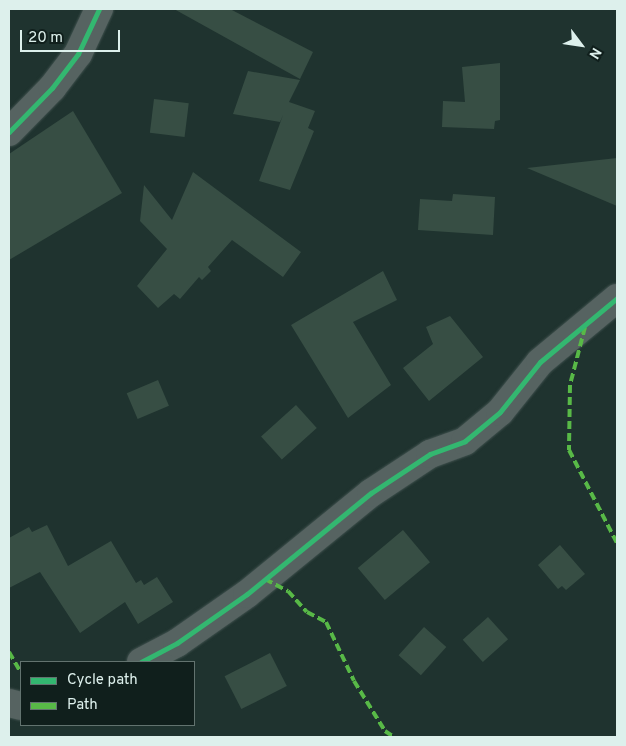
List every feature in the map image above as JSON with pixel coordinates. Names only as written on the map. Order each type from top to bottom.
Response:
[{"type":"street","points":[[9,132],[52,88],[78,54],[99,9]]},
{"type":"street","points":[[143,661],[177,644],[247,594],[371,493],[430,454],[465,441],[500,412],[546,357],[617,298]]},
{"type":"building","points":[[174,9],[230,9],[313,52],[300,79]]},
{"type":"building","points":[[500,63],[500,120],[495,121],[494,129],[442,127],[443,101],[465,102],[462,67]]},
{"type":"building","points":[[248,71],[300,80],[289,102],[315,111],[308,128],[314,131],[290,190],[259,181],[283,115],[280,122],[233,114]]},
{"type":"building","points":[[154,99],[189,103],[185,137],[150,133]]},
{"type":"building","points":[[73,111],[122,193],[9,260],[9,154]]},
{"type":"building","points":[[617,158],[617,206],[527,168]]},
{"type":"building","points":[[193,172],[301,252],[283,277],[232,240],[208,267],[211,271],[202,280],[199,277],[180,299],[174,294],[158,308],[137,286],[167,249],[140,221],[144,185],[172,220]]},
{"type":"building","points":[[453,194],[495,197],[493,235],[418,230],[420,199],[452,201]]},
{"type":"building","points":[[383,271],[397,300],[353,322],[391,385],[348,418],[291,325]]},
{"type":"building","points":[[450,316],[483,357],[429,401],[403,368],[433,344],[426,327]]},
{"type":"building","points":[[158,380],[169,406],[138,419],[127,393]]},
{"type":"building","points":[[296,405],[317,428],[282,459],[261,436]]},
{"type":"building","points":[[47,525],[68,566],[111,541],[136,583],[141,580],[144,585],[157,577],[173,602],[138,624],[125,602],[80,633],[40,572],[9,588],[9,538],[29,527],[32,532]]},
{"type":"building","points":[[403,530],[430,562],[385,600],[358,568]]},
{"type":"building","points":[[560,545],[585,574],[566,590],[562,586],[558,589],[538,565]]},
{"type":"building","points":[[488,617],[508,639],[483,662],[463,640]]},
{"type":"building","points":[[424,627],[446,647],[421,675],[399,655]]},
{"type":"building","points":[[270,653],[287,686],[241,709],[225,676]]},
{"type":"marked path","points":[[585,327],[570,385],[569,450],[617,543]]},
{"type":"marked path","points":[[265,579],[288,591],[307,612],[326,622],[354,681],[385,731],[394,737]]},
{"type":"marked path","points":[[9,652],[20,671]]},
{"type":"cycle path","points":[[9,132],[52,88],[78,54],[99,9]]},
{"type":"cycle path","points":[[143,661],[177,643],[247,594],[371,493],[430,454],[465,441],[500,412],[540,362],[617,298]]}]
